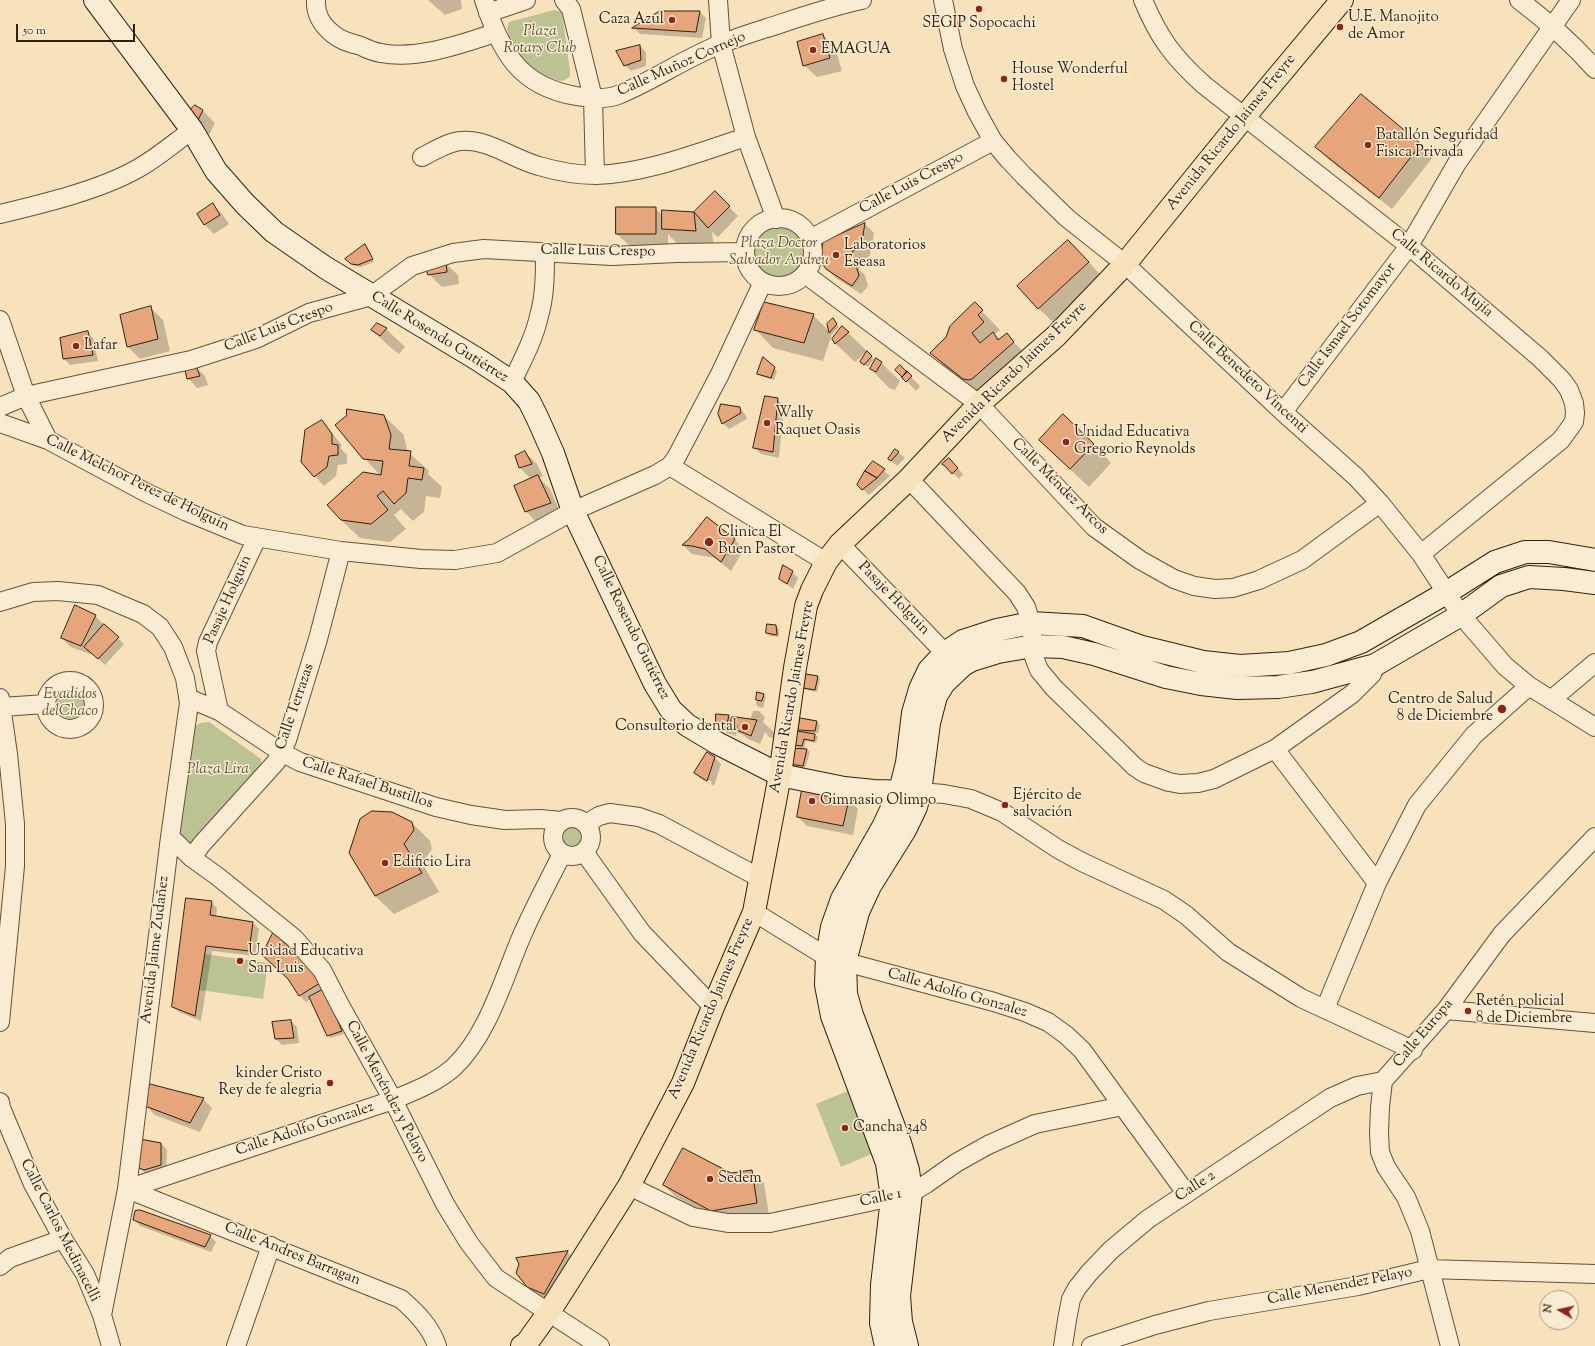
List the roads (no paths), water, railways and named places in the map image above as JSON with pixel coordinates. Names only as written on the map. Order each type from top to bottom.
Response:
[{"type":"main road","name":"Avenida Ricardo Jaimes Freyre","points":[[522,1346],[526,1344],[549,1312],[629,1186],[683,1083],[713,1007],[754,912],[780,775],[795,668],[806,606],[826,562],[840,544],[909,479],[979,404],[1056,336],[1125,264],[1244,116],[1342,0]]},
{"type":"street","name":"Calle Rosendo Gutiérrez","points":[[95,0],[192,130],[216,170],[246,204],[274,232],[326,268],[477,359],[512,382],[529,401],[553,453],[573,511],[655,684],[671,710],[687,726],[780,775],[844,788],[944,794],[971,799],[1002,812],[1058,849],[1082,862],[1164,900],[1186,915],[1228,952],[1302,998],[1412,1050]]},
{"type":"street","points":[[316,0],[319,18],[322,24],[335,36],[343,41],[381,53],[402,54],[424,52],[456,45],[495,33]]},
{"type":"street","points":[[486,7],[526,0]]},
{"type":"street","points":[[564,0],[571,9],[593,98],[595,175]]},
{"type":"street","points":[[718,0],[721,44],[746,137],[776,219]]},
{"type":"street","name":"Calle Muñoz Cornejo","points":[[486,7],[495,33],[510,60],[524,74],[541,85],[560,93],[593,98],[616,95],[721,44],[829,8],[862,0]]},
{"type":"street","name":"Calle Benedeto Vincenti","points":[[943,0],[953,50],[965,86],[977,112],[994,141],[1024,176],[1067,218],[1125,264],[1283,412],[1356,477],[1380,503],[1421,554],[1461,615],[1505,666],[1529,686],[1595,727]]},
{"type":"street","name":"Calle Ricardo Mujía","points":[[1143,0],[1152,22],[1164,43],[1182,65],[1204,85],[1409,246],[1540,358],[1562,380],[1569,390],[1574,403],[1574,422],[1562,440],[1421,554]]},
{"type":"street","points":[[1519,0],[1552,26],[1575,47],[1595,69]]},
{"type":"street","name":"Calle Ismael Sotomayor","points":[[1283,412],[1409,246],[1457,163],[1571,0]]},
{"type":"street","points":[[0,214],[82,191],[136,170],[192,130]]},
{"type":"street","points":[[422,157],[440,148],[460,141],[474,141],[492,146],[538,166],[566,172],[595,175],[638,170],[746,137]]},
{"type":"street","name":"Calle Luis Crespo","points":[[810,239],[994,141]]},
{"type":"street","points":[[776,219],[793,221],[800,226],[810,239],[813,248],[813,257],[810,266],[805,274],[790,285],[776,286],[763,282],[755,277],[746,261],[745,252],[751,233],[758,226],[767,221],[776,219]]},
{"type":"street","name":"Calle Luis Crespo","points":[[0,407],[26,396],[191,360],[256,339],[309,314],[371,296],[412,266],[453,253],[484,250],[612,256],[745,252]]},
{"type":"street","points":[[512,382],[534,334],[540,316],[546,252]]},
{"type":"street","name":"Calle Méndez Arcos","points":[[805,274],[979,404],[1094,526],[1140,560],[1174,579],[1194,586],[1216,589],[1233,588],[1259,580],[1302,560],[1380,503]]},
{"type":"street","name":"Calle Melchor Perez de Holguin","points":[[0,423],[48,440],[187,512],[243,535],[341,551],[428,559],[455,560],[497,553],[573,511],[655,475],[670,466],[676,458],[720,374],[763,282]]},
{"type":"street","points":[[0,320],[26,396],[48,440]]},
{"type":"street","points":[[670,466],[826,562]]},
{"type":"street","points":[[909,479],[1018,593],[1026,607],[1031,623],[1034,657],[1039,670],[1054,688],[1135,767],[1157,779],[1180,784],[1198,783],[1214,779],[1275,749],[1352,694],[1372,674],[1375,665]]},
{"type":"street","name":"Pasaje Holguin","points":[[219,711],[206,651],[208,642],[257,538]]},
{"type":"street","name":"Pasaje Holguin","points":[[840,544],[945,653]]},
{"type":"street","name":"Calle Terrazas","points":[[192,858],[201,845],[276,762],[288,740],[341,551]]},
{"type":"street","points":[[910,792],[907,763],[913,712],[920,689],[929,670],[945,653],[963,641],[997,630],[1031,623],[1083,626],[1142,647],[1203,662],[1240,666],[1288,663],[1326,656],[1361,642],[1446,593],[1495,562],[1525,552],[1549,552],[1595,560]]},
{"type":"street","points":[[907,1346],[901,1322],[899,1296],[902,1195],[886,1163],[832,1016],[826,985],[836,960],[832,927],[842,899],[884,827],[910,792],[936,696],[944,683],[963,665],[972,660],[998,652],[1033,646],[1063,647],[1094,654],[1166,676],[1201,684],[1237,688],[1278,687],[1312,682],[1375,665],[1461,615],[1501,586],[1529,577],[1595,583]]},
{"type":"street","name":"Avenida Jaime Zudañez","points":[[0,602],[33,592],[58,592],[98,595],[134,610],[152,620],[160,627],[173,647],[185,678],[190,703],[170,837],[127,1189],[102,1315],[111,1346]]},
{"type":"street","points":[[1551,700],[1595,662]]},
{"type":"street","points":[[1326,1009],[1377,883],[1417,805],[1474,735],[1529,686]]},
{"type":"street","name":"Calle Rafael Bustillos","points":[[188,698],[219,711],[281,752],[300,762],[436,807],[471,815],[506,820],[540,819],[562,821]]},
{"type":"street","points":[[0,1022],[2,987],[15,866],[15,824],[6,798],[8,754],[1,703],[46,704]]},
{"type":"street","points":[[1275,749],[1377,883]]},
{"type":"street","points":[[586,824],[599,816],[610,813],[622,813],[639,817],[659,824],[760,878]]},
{"type":"street","points":[[572,818],[586,824],[591,835],[590,842],[584,852],[573,856],[562,854],[558,850],[553,840],[555,829],[562,821],[572,818]]},
{"type":"street","name":"Calle Menéndez y Pelayo","points":[[170,837],[192,858],[223,880],[294,938],[322,970],[393,1100],[445,1204],[469,1243],[496,1278],[600,1346]]},
{"type":"street","name":"Calle Europa","points":[[1451,1344],[1429,1269],[1420,1231],[1406,1197],[1386,1167],[1380,1152],[1380,1107],[1383,1081],[1446,1010],[1502,934],[1595,837]]},
{"type":"street","points":[[584,852],[642,933],[713,1007]]},
{"type":"street","name":"Calle Adolfo Gonzalez","points":[[127,1189],[393,1100],[432,1083],[454,1066],[473,1043],[488,1016],[523,932],[562,854]]},
{"type":"street","name":"Calle Adolfo Gonzalez","points":[[754,912],[836,960],[994,1002],[1025,1012],[1048,1022],[1082,1050],[1186,1193]]},
{"type":"street","points":[[1446,1010],[1595,1023]]},
{"type":"street","name":"Calle 2","points":[[1063,1346],[1071,1299],[1077,1288],[1111,1250],[1148,1219],[1330,1098],[1357,1086],[1383,1081]]},
{"type":"street","name":"Calle Carlos Medinacelli","points":[[0,1102],[1,1108],[33,1184],[63,1239],[85,1274],[102,1315]]},
{"type":"street","name":"Calle 1","points":[[629,1186],[693,1216],[728,1223],[770,1223],[902,1195],[926,1184],[956,1163],[988,1144],[1035,1124],[1123,1106]]},
{"type":"street","name":"Calle Andres Barragan","points":[[127,1189],[271,1246],[401,1300],[417,1313],[438,1346]]},
{"type":"street","points":[[886,1346],[881,1323],[882,1293],[902,1195]]},
{"type":"street","points":[[0,1266],[10,1258],[63,1239]]},
{"type":"street","points":[[236,1346],[271,1246]]},
{"type":"street","name":"Calle Menendez Pelayo","points":[[1091,1346],[1155,1325],[1209,1311],[1358,1286],[1429,1269],[1595,1274]]},
{"type":"place","name":"SEGIP Sopocachi","points":[[979,9]]},
{"type":"place","name":"Caza Azul","points":[[672,20]]},
{"type":"place","name":"U.E. Manojito de Amor","points":[[1340,27]]},
{"type":"place","name":"EMAGUA","points":[[813,50]]},
{"type":"place","name":"House Wonderful Hostel","points":[[1004,79]]},
{"type":"place","name":"Batallón Seguridad Fisica Privada","points":[[1368,145]]},
{"type":"place","name":"Laboratorios Eseasa","points":[[836,255]]},
{"type":"place","name":"Lafar","points":[[76,346]]},
{"type":"place","name":"Wally Raquet Oasis","points":[[767,423]]},
{"type":"place","name":"Unidad Educativa Gregorio Reynolds","points":[[1066,442]]},
{"type":"place","name":"Clinica El Buen Pastor","points":[[709,542]]},
{"type":"place","name":"Centro de Salud 8 de Diciembre","points":[[1502,709]]},
{"type":"place","name":"Consultorio dental","points":[[745,727]]},
{"type":"place","name":"Gimnasio Olimpo","points":[[812,801]]},
{"type":"place","name":"Ejército de salvación","points":[[1005,805]]},
{"type":"place","name":"Edificio Lira","points":[[385,863]]},
{"type":"place","name":"Unidad Educativa San Luis","points":[[240,961]]},
{"type":"place","name":"Retén policial 8 de Diciembre","points":[[1468,1011]]},
{"type":"place","name":"kinder Cristo Rey de fe alegria","points":[[330,1083]]},
{"type":"place","name":"Cancha 348","points":[[845,1128]]},
{"type":"place","name":"Sedem","points":[[710,1179]]},
{"type":"park label","name":"Plaza Rotary Club","points":[[540,40]]},
{"type":"park label","name":"Plaza Doctor Salvador Andreu","points":[[779,252]]},
{"type":"park label","name":"Evadidos delChaco","points":[[70,704]]},
{"type":"park label","name":"Plaza Lira","points":[[218,770]]}]
